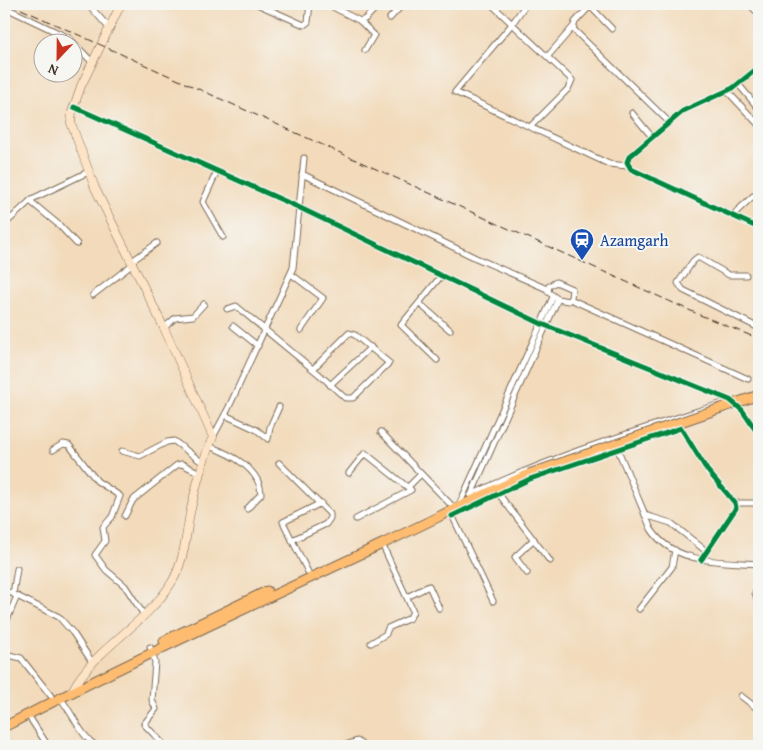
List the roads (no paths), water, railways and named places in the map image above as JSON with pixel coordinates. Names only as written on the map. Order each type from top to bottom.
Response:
[{"type":"main road","points":[[74,687],[92,662],[144,616],[166,591],[176,573],[200,473],[213,437],[164,328],[88,172],[71,123],[74,107],[121,4]]},
{"type":"main road","points":[[4,727],[74,687],[308,572],[417,521],[454,510],[470,498],[529,474],[759,395]]},
{"type":"main road","points":[[151,650],[382,544],[434,517]]},
{"type":"main road","points":[[4,722],[56,697]]},
{"type":"street","points":[[88,4],[110,30]]},
{"type":"street","points":[[257,4],[304,25],[308,22],[310,4]]},
{"type":"street","points":[[327,4],[360,21],[374,35],[365,50]]},
{"type":"street","points":[[360,21],[380,4]]},
{"type":"street","points":[[390,18],[403,4]]},
{"type":"street","points":[[491,4],[548,56],[570,78],[572,84],[530,127]]},
{"type":"street","points":[[526,4],[512,24],[455,92],[609,164],[628,166],[759,228]]},
{"type":"street","points":[[749,4],[759,14]]},
{"type":"street","points":[[548,56],[591,5],[612,29]]},
{"type":"street","points":[[4,6],[69,38],[93,63]]},
{"type":"street","points":[[573,27],[669,122]]},
{"type":"street","points":[[628,166],[629,157],[682,111],[739,85],[759,68]]},
{"type":"street","points":[[739,85],[759,109]]},
{"type":"street","points":[[727,91],[759,125]]},
{"type":"street","points":[[74,107],[298,207],[544,325],[730,400],[742,410],[759,435]]},
{"type":"street","points":[[632,113],[652,137]]},
{"type":"street","points":[[213,437],[291,274],[295,258],[298,207],[304,158]]},
{"type":"street","points":[[217,171],[203,202],[223,237]]},
{"type":"street","points":[[4,225],[30,201],[88,172]]},
{"type":"street","points":[[302,174],[476,258],[547,289],[556,298],[570,299],[748,379]]},
{"type":"street","points":[[733,215],[752,196],[759,199]]},
{"type":"street","points":[[30,201],[59,225],[77,244]]},
{"type":"street","points":[[92,295],[157,243]]},
{"type":"street","points":[[746,275],[729,275],[698,258],[693,261],[678,283],[683,290],[759,328]]},
{"type":"street","points":[[291,274],[323,298],[301,330]]},
{"type":"street","points":[[437,360],[401,326],[414,307],[420,304],[441,276]]},
{"type":"street","points":[[547,289],[551,283],[556,282],[568,287],[573,293],[570,299]]},
{"type":"street","points":[[470,498],[556,298]]},
{"type":"street","points":[[164,328],[175,318],[193,316],[204,304]]},
{"type":"street","points":[[420,304],[450,330]]},
{"type":"street","points":[[227,309],[236,306],[264,331],[313,369],[345,398],[353,398],[389,363],[353,333],[349,333],[313,369]]},
{"type":"street","points":[[454,510],[544,325]]},
{"type":"street","points":[[233,326],[258,346]]},
{"type":"street","points":[[330,385],[371,347]]},
{"type":"street","points":[[470,498],[517,473],[585,447],[730,400]]},
{"type":"street","points":[[225,415],[257,430],[268,439],[270,427],[279,406]]},
{"type":"street","points":[[454,510],[539,476],[681,428],[707,470],[735,502],[759,503]]},
{"type":"street","points":[[382,432],[454,510],[493,601]]},
{"type":"street","points":[[122,451],[140,456],[167,442],[174,441],[203,462]]},
{"type":"street","points":[[53,450],[63,444],[69,445],[97,481],[120,496],[112,517],[103,527],[106,541],[95,555],[106,570],[122,581],[144,616]]},
{"type":"street","points":[[209,446],[232,455],[249,469],[258,483],[262,494],[247,509]]},
{"type":"street","points":[[618,450],[655,534],[675,550],[700,560],[759,564]]},
{"type":"street","points":[[349,472],[365,454],[411,490],[356,519]]},
{"type":"street","points":[[279,463],[330,514],[328,523],[292,540]]},
{"type":"street","points":[[124,516],[133,500],[177,465],[182,464],[200,473]]},
{"type":"street","points":[[408,487],[421,474]]},
{"type":"street","points":[[498,493],[550,561]]},
{"type":"street","points":[[700,560],[733,514],[735,502]]},
{"type":"street","points":[[308,572],[283,522],[321,503]]},
{"type":"street","points":[[645,515],[672,522],[706,552]]},
{"type":"street","points":[[527,573],[515,557],[534,539]]},
{"type":"street","points":[[371,643],[386,634],[388,628],[411,616],[413,611],[382,544]]},
{"type":"street","points":[[639,610],[672,567],[675,550]]},
{"type":"street","points":[[4,627],[14,594],[17,569]]},
{"type":"street","points":[[759,584],[755,593],[759,603]]},
{"type":"street","points":[[407,597],[429,586],[440,608]]},
{"type":"street","points":[[4,594],[14,594],[59,617],[73,632],[92,662]]},
{"type":"street","points":[[4,650],[9,655],[21,658],[56,697],[71,710],[83,734],[96,746]]},
{"type":"street","points":[[151,650],[155,665],[152,700],[156,709],[144,724],[165,746]]},
{"type":"street","points":[[741,696],[759,710]]},
{"type":"street","points":[[28,714],[48,746]]},
{"type":"street","points":[[343,746],[357,741],[364,746]]},
{"type":"railway","points":[[10,4],[700,315],[759,339]]},
{"type":"place","name":"Azamgarh","points":[[582,261]]}]
